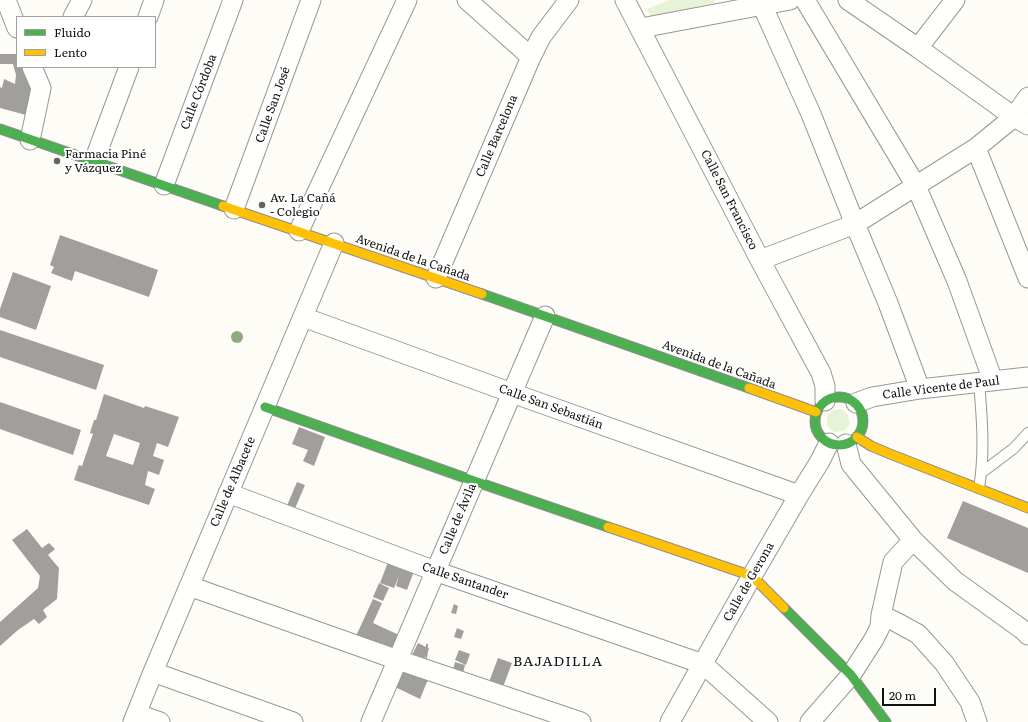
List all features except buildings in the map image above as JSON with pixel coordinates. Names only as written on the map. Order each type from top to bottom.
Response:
[{"type":"street","points":[[6,0],[16,25]]},
{"type":"street","points":[[74,16],[82,0]]},
{"type":"street","points":[[148,16],[154,0]]},
{"type":"street","name":"Calle Córdoba","points":[[164,185],[234,0]]},
{"type":"street","name":"Calle San José","points":[[234,209],[311,0]]},
{"type":"street","points":[[299,231],[407,0]]},
{"type":"street","points":[[468,0],[531,57]]},
{"type":"street","name":"Calle Barcelona","points":[[436,278],[531,57],[541,38],[570,0]]},
{"type":"street","name":"Calle San Francisco","points":[[626,0],[760,260],[821,373],[825,386],[821,407]]},
{"type":"street","points":[[805,0],[916,186],[957,280],[986,382]]},
{"type":"street","points":[[848,0],[1021,121]]},
{"type":"street","points":[[918,48],[955,0]]},
{"type":"street","points":[[641,28],[784,1]]},
{"type":"street","points":[[762,5],[811,114],[888,303],[920,389]]},
{"type":"street","points":[[30,140],[41,88],[32,68]]},
{"type":"street","points":[[94,161],[129,68]]},
{"type":"street","points":[[760,260],[855,224],[1021,121],[1028,97]]},
{"type":"street","name":"Avenida de la Cañada","points":[[0,129],[545,316],[821,407]]},
{"type":"street","points":[[976,148],[1026,267]]},
{"type":"street","name":"Calle de Albacete","points":[[135,718],[334,243]]},
{"type":"street","name":"Calle de Ávila","points":[[371,722],[545,316]]},
{"type":"street","name":"Calle San Sebastián","points":[[303,317],[799,495]]},
{"type":"street","name":"Calle Vicente de Paul","points":[[856,403],[872,397],[920,389],[1028,377]]},
{"type":"street","points":[[844,441],[861,431],[863,416],[856,403],[849,399],[833,397],[821,407],[815,420],[818,433],[823,439],[871,446],[1028,508]]},
{"type":"street","points":[[265,407],[474,481],[752,576],[851,675],[886,722]]},
{"type":"street","points":[[844,441],[851,464],[914,540],[954,581],[1028,634]]},
{"type":"street","name":"Calle de Gerona","points":[[670,722],[752,576],[820,461],[844,441]]},
{"type":"street","name":"Calle Santander","points":[[228,493],[436,571],[703,664]]},
{"type":"street","points":[[810,722],[851,675],[874,640],[880,627],[894,562],[914,540]]},
{"type":"street","points":[[189,586],[398,660],[581,722]]},
{"type":"street","points":[[882,615],[918,634],[944,663],[970,702],[977,722]]},
{"type":"street","points":[[703,664],[768,722]]},
{"type":"street","points":[[153,672],[293,722]]},
{"type":"street","points":[[135,718],[160,722]]},
{"type":"lane","points":[[979,488],[981,473],[982,418],[986,382]]},
{"type":"lane","points":[[981,473],[1013,450],[1028,433]]},
{"type":"green space","points":[[669,0],[714,0],[715,3],[651,18],[647,9]]},
{"type":"green space","points":[[842,409],[848,415],[850,424],[844,431],[834,432],[827,425],[827,416],[833,410]]},
{"type":"traffic: fast","points":[[0,129],[223,206]]},
{"type":"traffic: fast","points":[[482,294],[749,388]]},
{"type":"traffic: fast","points":[[834,397],[844,397],[856,404],[863,416],[863,421],[863,426],[856,438],[844,445],[834,445],[826,441],[819,434],[815,426],[815,416],[819,408],[826,401],[834,397]]},
{"type":"traffic: fast","points":[[265,407],[608,527]]},
{"type":"traffic: fast","points":[[784,608],[851,675],[886,722]]},
{"type":"traffic: slow","points":[[223,206],[482,294]]},
{"type":"traffic: slow","points":[[749,388],[816,412]]},
{"type":"traffic: slow","points":[[857,437],[871,446],[890,454],[1028,508]]},
{"type":"traffic: slow","points":[[608,527],[752,576],[784,608]]},
{"type":"place","name":"Farmacia Piné y Vázquez","points":[[57,161]]},
{"type":"place","name":"Av. La Cañá - Colegio","points":[[262,205]]},
{"type":"district","name":"BAJADILLA","points":[[558,662]]}]
